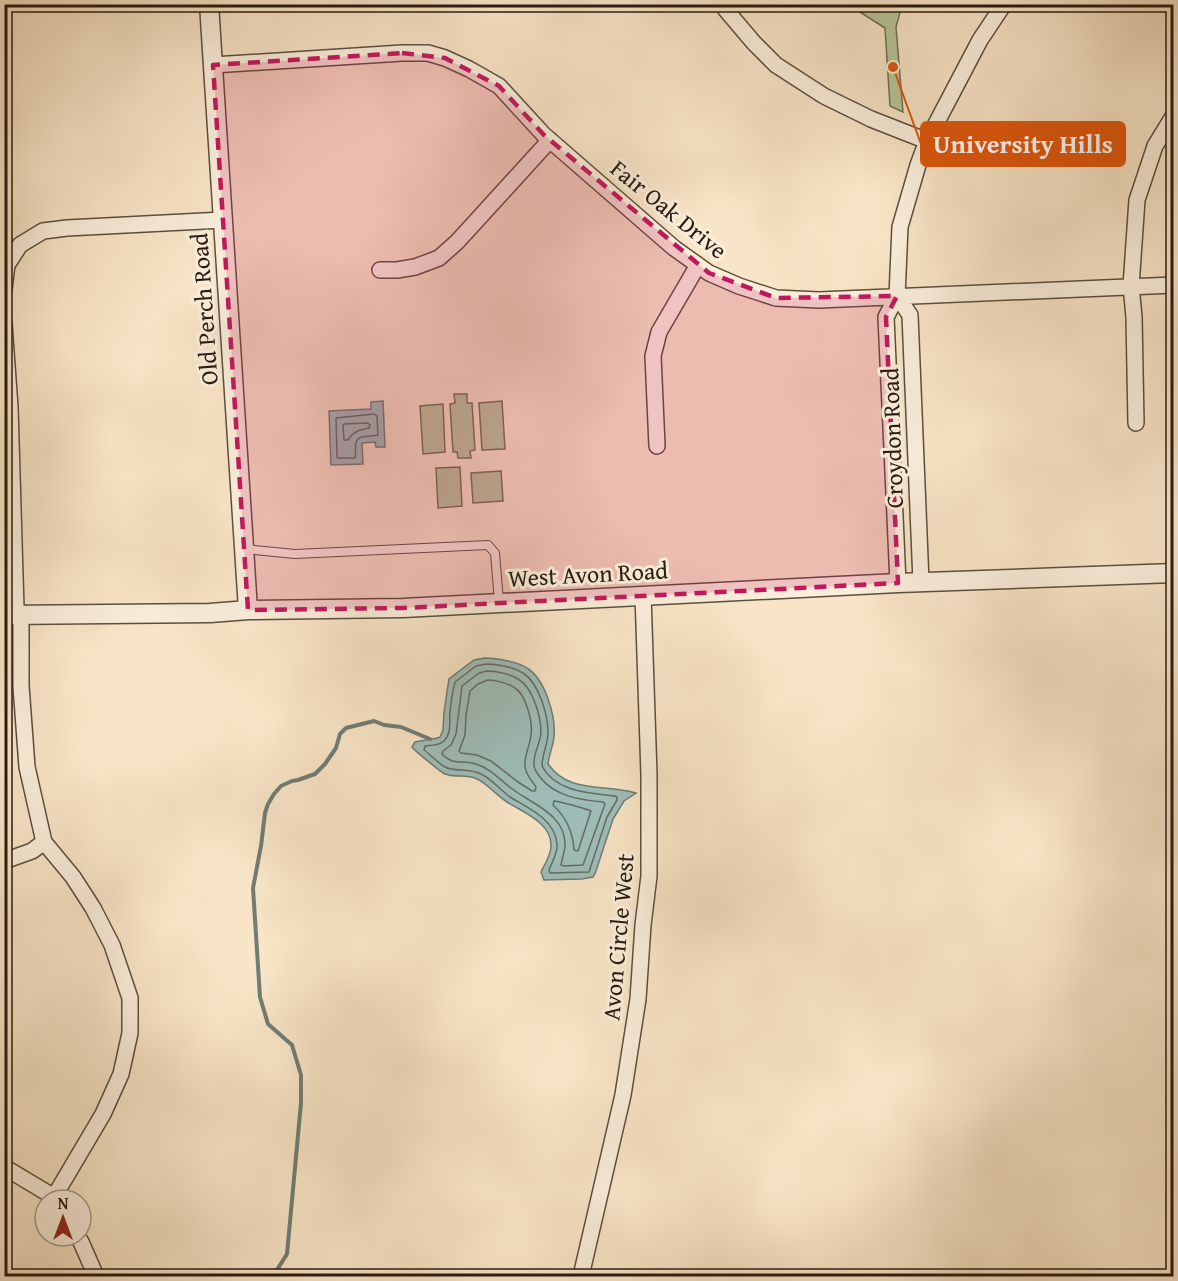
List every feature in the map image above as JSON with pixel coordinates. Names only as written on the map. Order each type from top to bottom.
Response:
[{"type":"street","name":"Old Perch Road","points":[[209,4],[248,610]]},
{"type":"street","points":[[723,4],[754,44],[776,65],[824,96],[927,141]]},
{"type":"street","name":"Croydon Road","points":[[898,583],[886,317],[897,296],[900,227],[927,141],[980,40],[1004,4]]},
{"type":"street","name":"Fair Oak Drive","points":[[213,65],[402,53],[428,53],[445,58],[499,86],[549,140],[698,266],[739,286],[776,298],[819,300],[1173,285]]},
{"type":"street","points":[[1136,423],[1134,317],[1131,286],[1137,201],[1155,146],[1173,116]]},
{"type":"street","points":[[380,270],[416,267],[440,258],[549,140]]},
{"type":"street","points":[[4,289],[7,266],[20,245],[43,231],[223,220]]},
{"type":"street","points":[[657,446],[653,356],[659,332],[698,266]]},
{"type":"street","name":"Croydon Road","points":[[897,296],[910,315],[921,582]]},
{"type":"street","points":[[4,324],[16,608],[12,615],[21,624],[22,696],[27,767],[44,842],[73,877],[93,908],[112,945],[130,998],[130,1033],[121,1074],[103,1114],[61,1188]]},
{"type":"street","name":"West Avon Road","points":[[12,615],[350,609],[898,583],[1173,573]]},
{"type":"street","name":"Avon Circle West","points":[[581,1276],[623,1095],[638,999],[649,876],[649,775],[643,595]]},
{"type":"street","points":[[4,861],[32,851],[44,842]]},
{"type":"street","points":[[4,1167],[39,1188]]},
{"type":"street","points":[[84,1248],[96,1276]]},
{"type":"lane","points":[[244,549],[295,554],[488,545],[495,554],[499,603]]},
{"type":"highlighted area","points":[[402,53],[445,58],[499,86],[544,135],[709,273],[776,298],[897,296],[886,317],[898,583],[403,608],[248,610],[213,65]]},
{"type":"green space","points":[[849,5],[902,5],[896,27],[903,112],[890,106],[885,28]]},
{"type":"green space","points":[[454,394],[467,394],[467,403],[472,403],[475,450],[470,451],[471,458],[458,458],[457,452],[453,452],[450,404],[455,403]]},
{"type":"green space","points":[[502,401],[505,449],[482,450],[479,403]]},
{"type":"green space","points":[[443,404],[445,452],[423,454],[420,406]]},
{"type":"green space","points":[[460,467],[462,506],[438,508],[436,468]]},
{"type":"green space","points":[[501,471],[503,501],[473,503],[471,473]]},
{"type":"water","points":[[383,401],[385,447],[376,447],[375,442],[362,443],[363,464],[331,465],[329,411],[371,409],[371,402]]},
{"type":"water","points":[[485,658],[523,666],[539,680],[548,699],[554,728],[548,764],[557,774],[577,784],[636,793],[624,801],[613,819],[593,877],[544,880],[541,872],[551,846],[547,831],[542,825],[477,779],[443,773],[412,747],[415,742],[440,737],[443,730],[449,679],[474,660]]},
{"type":"waterway","points":[[273,1276],[287,1254],[301,1103],[301,1075],[292,1045],[268,1024],[260,997],[253,888],[265,813],[268,804],[281,786],[315,774],[325,764],[336,748],[340,734],[346,728],[374,721],[401,727],[430,739]]},
{"type":"place","name":"University Hills","points":[[893,67]]}]
